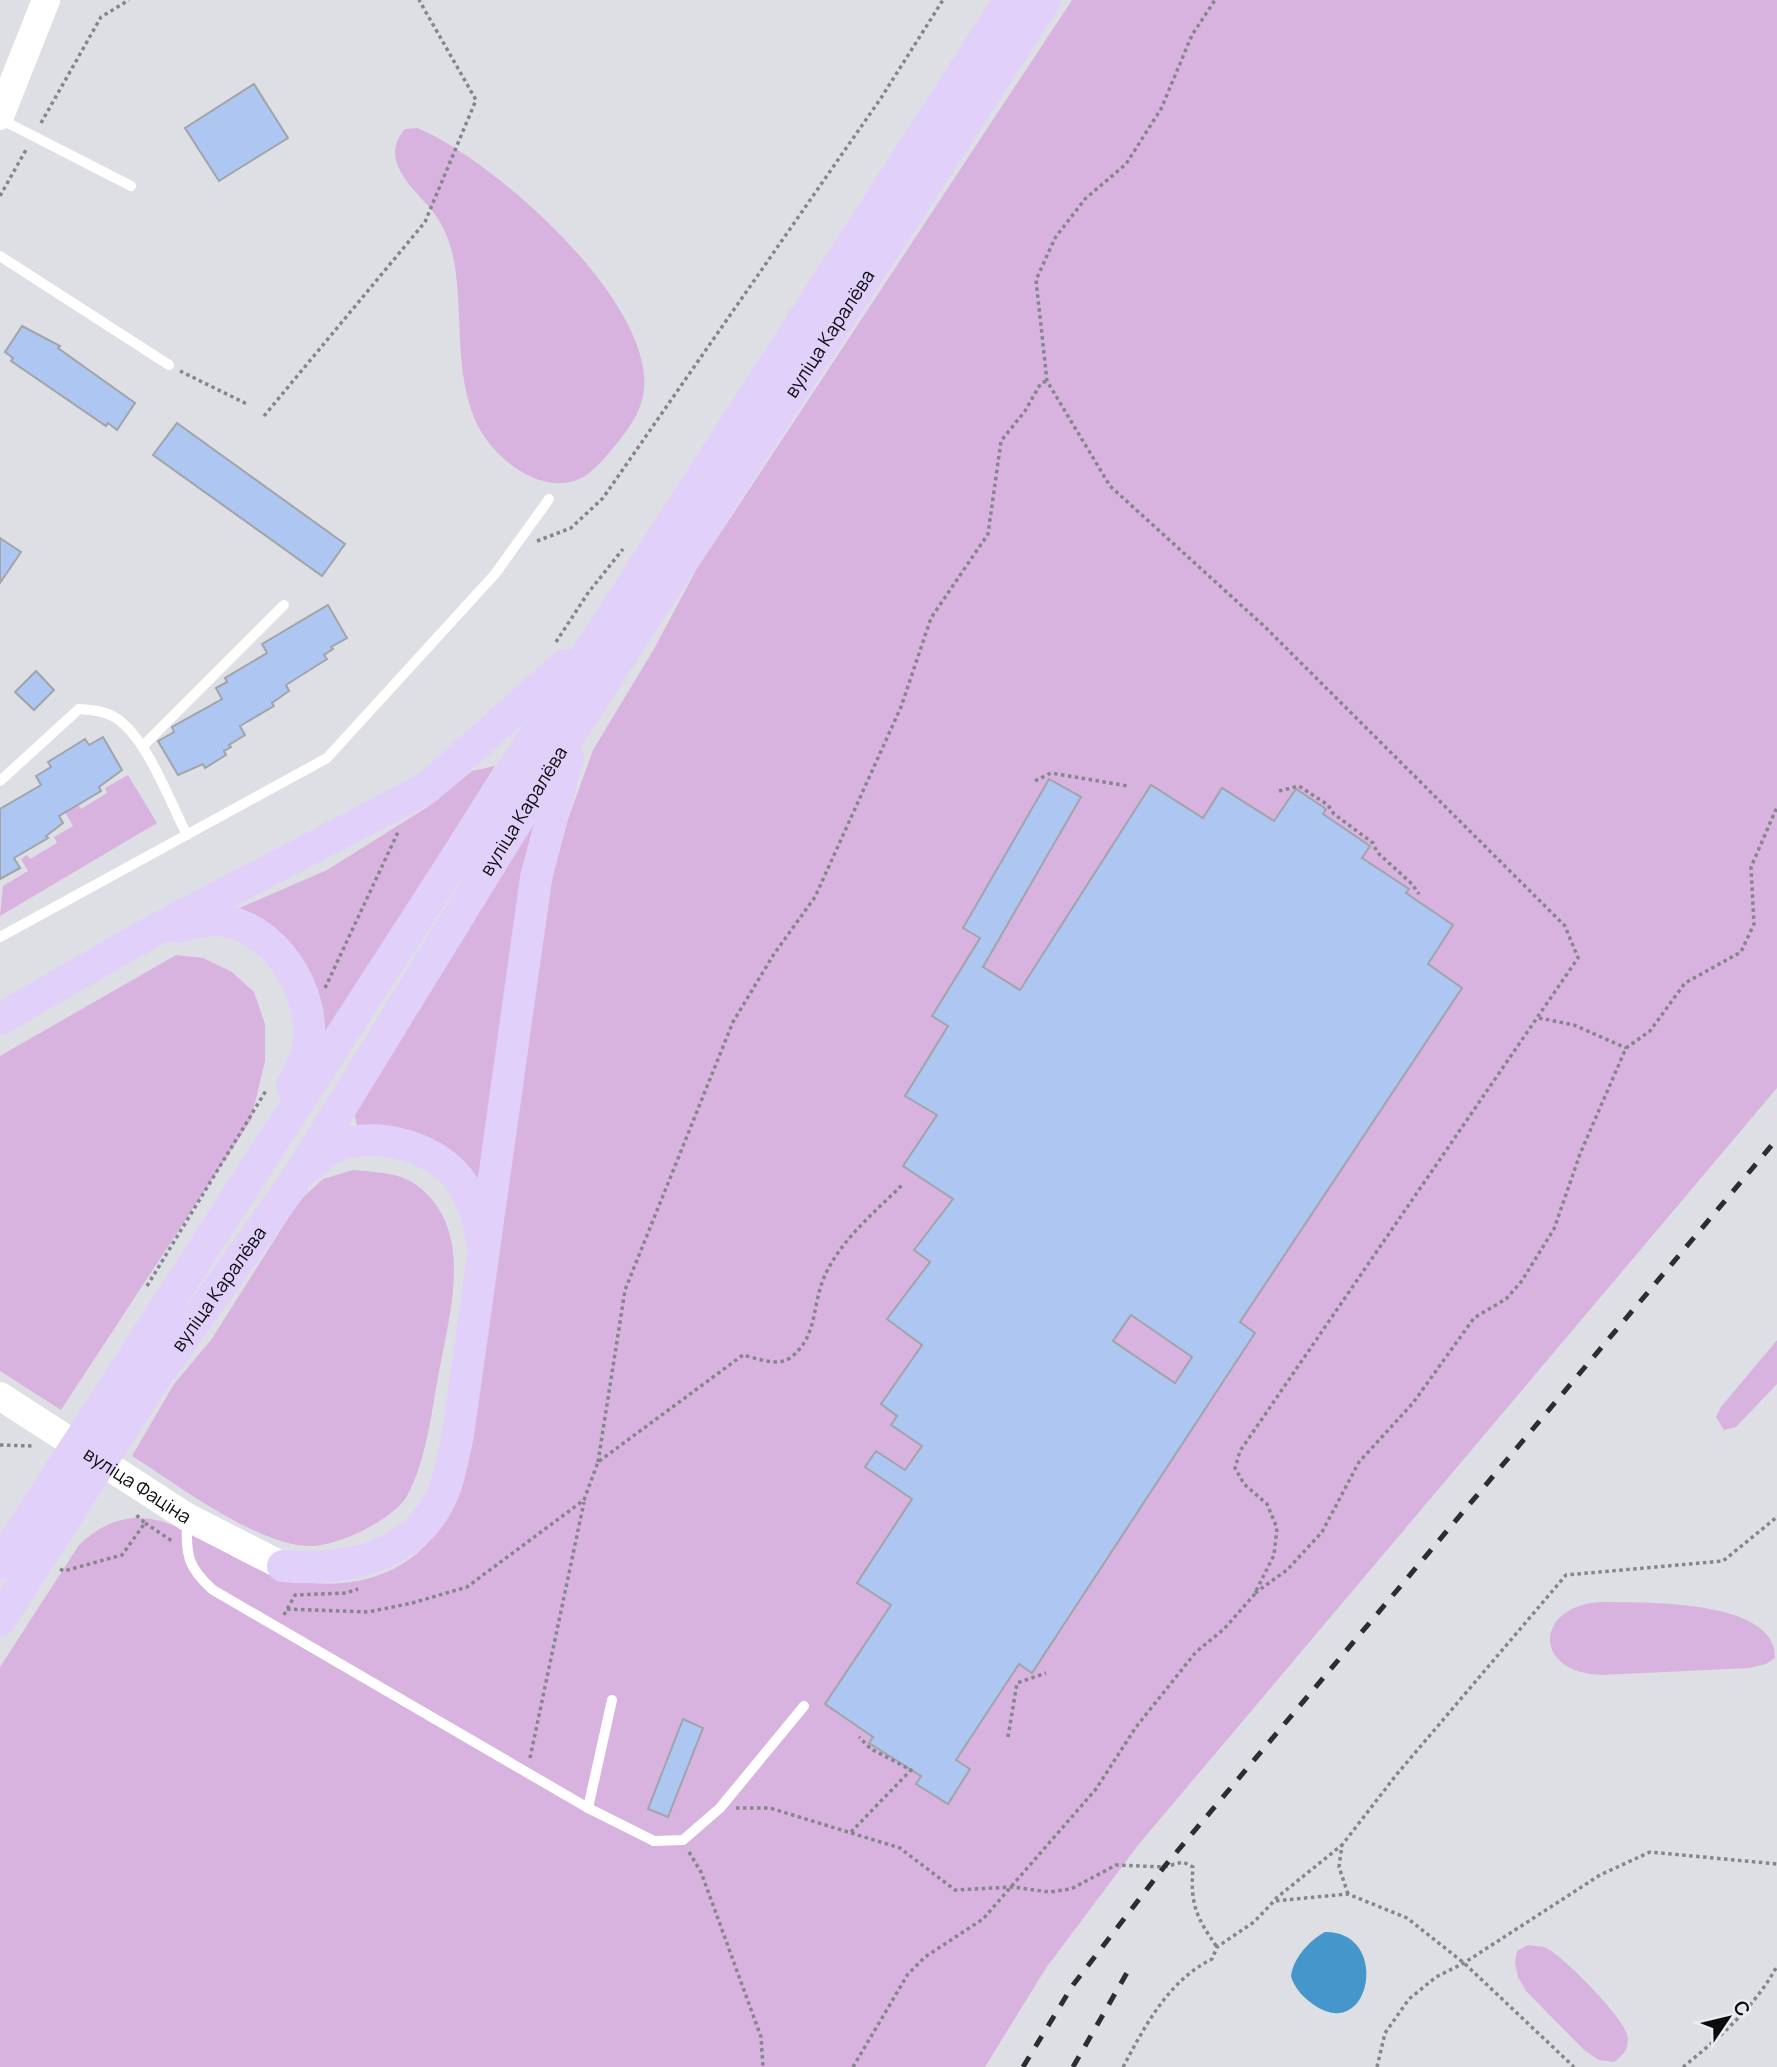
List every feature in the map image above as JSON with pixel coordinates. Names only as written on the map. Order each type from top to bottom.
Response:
[{"type":"main road","points":[[0,117],[46,0]]},
{"type":"main road","name":"вуліца Каралёва","points":[[0,1620],[43,1526],[141,1373],[263,1155],[1010,0]]},
{"type":"main road","name":"вуліца Каралёва","points":[[141,1373],[300,1174],[576,725],[1045,0]]},
{"type":"main road","points":[[0,1019],[153,931],[427,788],[595,639]]},
{"type":"main road","points":[[283,1566],[335,1567],[383,1554],[410,1537],[430,1516],[445,1489],[458,1435],[536,878],[576,725]]},
{"type":"main road","points":[[153,931],[215,920],[244,927],[266,940],[290,965],[308,1017],[308,1051],[263,1155]]},
{"type":"main road","points":[[300,1174],[332,1147],[357,1140],[397,1141],[434,1159],[462,1183],[476,1211],[485,1253]]},
{"type":"main road","name":"вуліца Фаціна","points":[[0,1396],[187,1517],[283,1566]]},
{"type":"main road","name":"вуліца Каралёва","points":[[0,1564],[43,1526]]},
{"type":"lane","points":[[0,117],[131,186]]},
{"type":"lane","points":[[0,256],[169,365]]},
{"type":"lane","points":[[0,937],[327,758],[495,574],[548,499]]},
{"type":"lane","points":[[143,746],[284,605]]},
{"type":"lane","points":[[0,781],[79,709],[98,711],[117,719],[143,746],[187,835]]},
{"type":"lane","points":[[187,1517],[186,1551],[198,1577],[213,1590],[588,1808],[654,1841],[683,1840],[720,1808],[804,1706]]},
{"type":"lane","points":[[588,1808],[612,1700]]},
{"type":"path","points":[[0,196],[101,17],[130,0]]},
{"type":"path","points":[[264,416],[425,222],[476,100],[419,0]]},
{"type":"path","points":[[512,550],[571,528],[603,498],[873,110],[943,0]]},
{"type":"path","points":[[1215,0],[1192,35],[1161,109],[1147,131],[1126,163],[1084,199],[1055,238],[1035,280],[1047,381],[1110,486],[1264,626],[1565,926],[1578,958],[1240,1451],[1235,1468],[1244,1484],[1266,1504],[1277,1528],[1275,1555],[1254,1595]]},
{"type":"path","points":[[169,365],[249,405]]},
{"type":"path","points":[[527,1773],[584,1500],[598,1462],[625,1290],[733,1022],[774,954],[815,897],[901,707],[931,618],[988,534],[1001,441],[1026,411],[1041,383],[1047,381]]},
{"type":"path","points":[[550,649],[588,593],[629,542]]},
{"type":"path","points":[[1035,782],[1051,773],[1128,786]]},
{"type":"path","points":[[1279,791],[1299,786],[1328,805],[1334,814],[1373,843],[1377,852],[1412,884],[1419,894]]},
{"type":"path","points":[[853,2067],[908,1974],[925,1957],[983,1919],[1013,1887],[1096,1788],[1136,1727],[1196,1652],[1224,1629],[1254,1595],[1287,1570],[1322,1532],[1359,1462],[1413,1403],[1474,1318],[1506,1299],[1521,1282],[1554,1229],[1580,1154],[1626,1048],[1650,1031],[1685,983],[1741,951],[1754,924],[1751,867],[1777,807]]},
{"type":"path","points":[[1539,1018],[1574,1024],[1626,1048]]},
{"type":"path","points":[[598,1462],[743,1356],[780,1362],[789,1359],[809,1338],[823,1280],[850,1237],[902,1185]]},
{"type":"path","points":[[287,1609],[368,1612],[467,1587],[584,1500]]},
{"type":"path","points":[[1123,2067],[1149,2017],[1194,1968],[1212,1959],[1217,1947],[1254,1922],[1274,1901],[1342,1845],[1397,1774],[1566,1575],[1723,1560],[1777,1517]]},
{"type":"path","points":[[145,1523],[186,1551]]},
{"type":"path","points":[[64,1571],[122,1555]]},
{"type":"path","points":[[1008,1737],[1017,1683],[1046,1673]]},
{"type":"path","points":[[851,1832],[911,1770],[871,1749],[859,1737]]},
{"type":"path","points":[[720,1808],[770,1808],[900,1849],[925,1865],[955,1890],[1013,1887],[1049,1892],[1071,1889],[1116,1865],[1164,1867],[1183,1862],[1193,1867],[1190,1899],[1203,1928],[1217,1947]]},
{"type":"path","points":[[683,1840],[701,1872],[756,2025],[763,2067]]},
{"type":"path","points":[[1342,1845],[1339,1867],[1348,1894]]},
{"type":"path","points":[[1377,2067],[1385,2033],[1402,2007],[1436,1977],[1464,1963],[1600,1875],[1650,1852],[1777,1864]]},
{"type":"path","points":[[1274,1901],[1348,1894],[1407,1918],[1464,1963],[1574,2067]]},
{"type":"path","points":[[1683,2067],[1720,2037],[1768,1983],[1777,1966]]},
{"type":"shaded area","points":[[1072,0],[1777,0],[1777,1088],[1139,1844],[1046,1968],[985,2067],[0,2067],[0,1667],[79,1545],[104,1527],[127,1519],[151,1519],[173,1525],[267,1573],[312,1583],[359,1581],[381,1574],[402,1564],[421,1550],[439,1528],[464,1450],[475,1403],[553,874],[563,833],[593,750],[654,649],[696,570]]},
{"type":"shaded area","points":[[417,128],[449,144],[526,202],[565,240],[599,280],[626,320],[642,360],[643,396],[626,431],[603,460],[585,476],[569,482],[553,483],[522,472],[495,450],[477,424],[462,367],[457,287],[450,246],[438,219],[409,184],[397,163],[397,141],[405,129]]},
{"type":"shaded area","points":[[495,766],[326,1035],[312,983],[228,913],[327,870],[429,806],[472,771]]},
{"type":"shaded area","points":[[128,775],[157,823],[0,916],[3,886],[28,871],[21,859],[27,855],[30,859],[57,843],[54,837],[73,826],[65,812],[78,804],[81,809],[107,793],[105,788]]},
{"type":"shaded area","points":[[536,814],[477,1191],[358,1129],[353,1108]]},
{"type":"shaded area","points":[[176,955],[203,958],[232,972],[254,992],[265,1024],[265,1061],[251,1120],[61,1410],[0,1371],[0,1056]]},
{"type":"shaded area","points":[[353,1170],[401,1177],[415,1184],[434,1202],[446,1223],[452,1246],[454,1271],[448,1323],[424,1451],[407,1496],[390,1514],[350,1537],[322,1545],[290,1544],[267,1536],[219,1512],[132,1456],[174,1384],[211,1340],[299,1201],[323,1179]]},
{"type":"shaded area","points":[[1777,1340],[1777,1384],[1736,1427],[1724,1430],[1716,1417],[1721,1407]]},
{"type":"shaded area","points":[[1601,1602],[1672,1604],[1730,1614],[1753,1624],[1769,1638],[1775,1658],[1766,1664],[1749,1668],[1602,1675],[1579,1671],[1563,1663],[1553,1652],[1550,1639],[1554,1626],[1563,1614],[1579,1606]]},
{"type":"shaded area","points":[[1528,1945],[1544,1947],[1564,1961],[1590,1986],[1623,2025],[1628,2043],[1618,2059],[1614,2062],[1599,2060],[1584,2050],[1526,1991],[1518,1977],[1515,1963],[1517,1951]]},
{"type":"water","points":[[1325,1932],[1346,1936],[1359,1948],[1366,1965],[1366,1983],[1360,1999],[1349,2010],[1334,2013],[1314,2005],[1294,1985],[1291,1976],[1303,1950]]},
{"type":"building","points":[[254,84],[288,138],[219,181],[185,128]]},
{"type":"building","points":[[22,326],[60,346],[58,348],[135,403],[117,430],[108,423],[106,426],[11,361],[13,358],[5,352]]},
{"type":"building","points":[[177,423],[345,544],[322,576],[153,455]]},
{"type":"building","points":[[0,538],[21,552],[0,583]]},
{"type":"building","points":[[328,605],[347,638],[331,647],[333,649],[324,655],[327,659],[286,685],[289,691],[272,703],[274,706],[240,726],[245,735],[229,745],[231,747],[224,751],[226,755],[205,768],[203,764],[178,775],[158,741],[174,732],[172,727],[222,699],[216,688],[227,682],[225,678],[267,653],[262,644]]},
{"type":"building","points":[[36,671],[54,690],[34,710],[15,692]]},
{"type":"building","points":[[103,737],[122,770],[99,787],[101,791],[59,816],[63,823],[46,836],[48,838],[14,858],[20,868],[0,879],[0,809],[41,785],[36,776],[51,767],[48,762],[85,739],[89,745]]},
{"type":"building","points":[[1049,779],[1081,797],[983,967],[1020,990],[1151,785],[1203,818],[1222,788],[1274,821],[1296,789],[1326,809],[1323,814],[1370,846],[1362,858],[1409,889],[1406,893],[1453,925],[1428,964],[1462,988],[1240,1322],[1255,1333],[1032,1673],[1019,1664],[956,1760],[970,1769],[948,1804],[916,1784],[921,1776],[869,1743],[873,1737],[825,1704],[891,1605],[857,1583],[912,1499],[865,1467],[876,1451],[905,1470],[922,1446],[891,1425],[897,1416],[881,1404],[922,1345],[887,1319],[930,1262],[914,1250],[953,1199],[903,1166],[937,1115],[905,1096],[948,1026],[932,1016],[980,938],[963,928]],"holes":[[[1131,1315],[1192,1357],[1175,1383],[1113,1341]]]},
{"type":"building","points":[[683,1719],[703,1728],[668,1817],[648,1809]]},
{"type":"railway","points":[[1023,2067],[1073,1985],[1164,1867],[1777,1139]]},
{"type":"railway","points":[[1073,2067],[1132,1964]]}]
